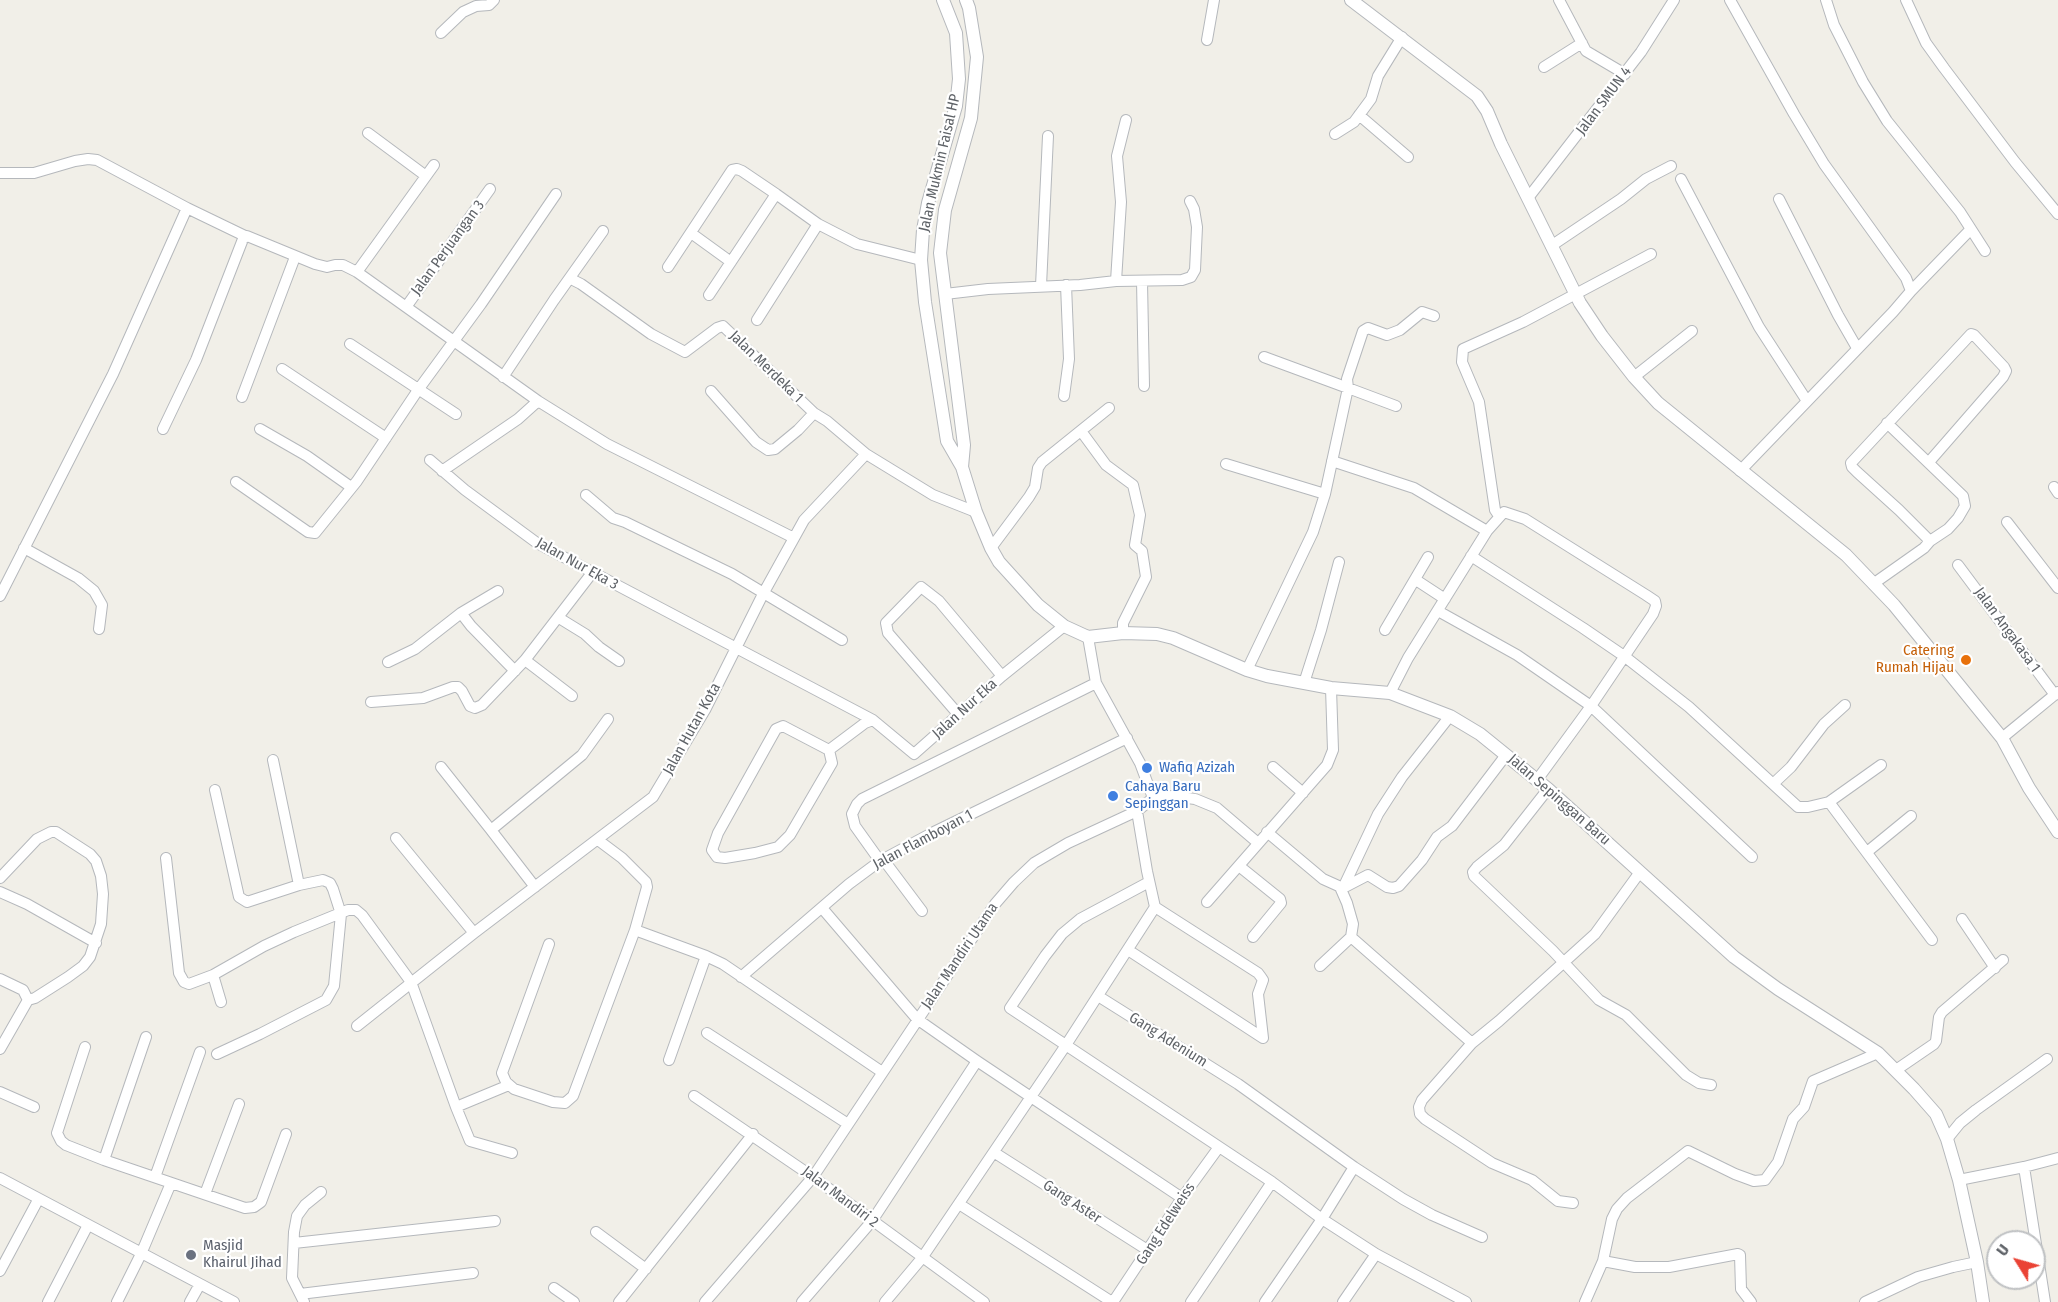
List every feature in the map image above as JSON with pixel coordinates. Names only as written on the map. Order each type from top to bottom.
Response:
[{"type":"street","points":[[441,33],[464,12],[476,6],[489,5],[494,0]]},
{"type":"street","name":"Jalan Mukmin Faisal HP","points":[[943,0],[956,33],[958,88],[949,135],[928,203],[921,260],[925,302],[947,441],[962,467],[976,512]]},
{"type":"street","name":"Jalan Mukmin Faisal HP","points":[[962,467],[964,445],[940,253],[947,200],[971,118],[977,57],[966,0]]},
{"type":"street","points":[[1207,40],[1214,0]]},
{"type":"street","points":[[1351,0],[1477,96],[1487,111],[1575,294],[1602,336],[1634,377],[1658,403],[1846,555],[1894,605],[2002,738],[2029,788],[2058,832]]},
{"type":"street","points":[[1560,0],[1586,51],[1625,74]]},
{"type":"street","name":"Jalan SMUN 4","points":[[1528,198],[1625,74],[1674,0]]},
{"type":"street","points":[[1730,0],[1824,164],[1906,278],[1911,291]]},
{"type":"street","points":[[1826,0],[1834,25],[1863,82],[1887,121],[1960,212],[1985,251]]},
{"type":"street","points":[[1906,0],[1926,43],[2015,162],[2058,214]]},
{"type":"street","points":[[1335,134],[1354,122],[1371,99],[1378,76],[1402,37]]},
{"type":"street","points":[[1544,67],[1582,43]]},
{"type":"street","points":[[1359,115],[1408,157]]},
{"type":"street","points":[[1116,281],[1121,202],[1117,156],[1126,120]]},
{"type":"street","points":[[368,134],[426,176]]},
{"type":"street","points":[[1041,286],[1048,136]]},
{"type":"street","points":[[0,174],[34,173],[75,161],[97,160],[245,236],[295,257],[327,267],[343,265],[357,272],[538,401],[607,444],[794,538]]},
{"type":"street","points":[[357,272],[434,165]]},
{"type":"street","points":[[1551,246],[1621,199],[1646,179],[1671,166]]},
{"type":"street","points":[[668,267],[732,170],[737,169],[819,224],[857,244],[921,260]]},
{"type":"street","points":[[1681,179],[1759,327],[1807,401]]},
{"type":"street","name":"Jalan Perjuangan 3","points":[[406,307],[490,189]]},
{"type":"street","points":[[236,482],[312,534],[315,533],[386,438],[556,194]]},
{"type":"street","points":[[709,295],[776,194]]},
{"type":"street","points":[[1779,199],[1857,348]]},
{"type":"street","points":[[945,294],[1116,281],[1182,280],[1191,277],[1195,270],[1197,228],[1194,209],[1190,201]]},
{"type":"street","points":[[0,596],[112,374],[187,208]]},
{"type":"street","points":[[758,320],[819,224]]},
{"type":"street","points":[[1740,471],[1971,229]]},
{"type":"street","points":[[503,377],[603,231]]},
{"type":"street","points":[[691,233],[731,262]]},
{"type":"street","points":[[163,429],[196,360],[245,236]]},
{"type":"street","points":[[1499,516],[1495,510],[1485,429],[1479,402],[1461,362],[1461,353],[1467,346],[1523,322],[1651,254]]},
{"type":"street","points":[[242,397],[295,257]]},
{"type":"street","name":"Jalan Merdeka 1","points":[[571,279],[651,334],[686,352],[717,328],[723,326],[814,413],[866,454]]},
{"type":"street","points":[[1142,281],[1144,386]]},
{"type":"street","points":[[1064,396],[1069,359],[1066,285]]},
{"type":"street","points":[[1247,670],[1313,532],[1325,494],[1348,388],[1347,379],[1365,329],[1387,335],[1400,330],[1422,312],[1434,316]]},
{"type":"street","points":[[1634,377],[1692,331]]},
{"type":"street","points":[[1929,462],[2006,371],[1974,335],[1971,334],[1851,463],[1852,467],[1930,541]]},
{"type":"street","points":[[350,344],[456,414]]},
{"type":"street","points":[[1264,357],[1396,406]]},
{"type":"street","points":[[282,369],[386,438]]},
{"type":"street","points":[[711,391],[756,442],[768,450],[775,449],[814,413]]},
{"type":"street","points":[[442,471],[518,419],[538,401]]},
{"type":"street","points":[[991,548],[1035,487],[1038,468],[1042,462],[1109,408]]},
{"type":"street","points":[[1873,585],[1948,529],[1965,506],[1963,496],[1887,423]]},
{"type":"street","points":[[260,429],[307,456],[351,487]]},
{"type":"street","points":[[1081,431],[1106,465],[1133,485],[1140,515],[1135,544],[1142,550],[1146,577],[1123,623],[1123,633]]},
{"type":"street","points":[[866,454],[933,495],[976,512],[999,562],[1038,605],[1064,626],[1088,637],[1096,683],[1140,763],[1153,798],[1172,796],[1195,799],[1217,808],[1258,843]]},
{"type":"street","name":"Jalan Hutan Kota","points":[[357,1026],[474,933],[653,798],[700,719],[763,594],[804,520],[866,454]]},
{"type":"street","name":"Jalan Nur Eka 3","points":[[430,460],[486,506],[537,543],[869,722]]},
{"type":"street","points":[[1332,461],[1414,488],[1487,531]]},
{"type":"street","points":[[1226,464],[1325,494]]},
{"type":"street","points":[[586,495],[613,518],[732,574],[842,640]]},
{"type":"street","points":[[1390,693],[1408,658],[1487,531],[1504,512],[1525,519],[1655,601],[1656,606],[1653,614],[1591,706],[1537,780]]},
{"type":"street","points":[[2007,522],[2058,588]]},
{"type":"street","points":[[24,548],[78,578],[94,591],[102,605],[99,628]]},
{"type":"street","points":[[1471,556],[1583,627],[1624,656],[1689,707],[1798,807],[1829,802],[1881,765]]},
{"type":"street","points":[[1385,630],[1428,557]]},
{"type":"street","points":[[1304,683],[1339,562]]},
{"type":"street","name":"Jalan Angakasa 1","points":[[1959,565],[2056,694]]},
{"type":"street","points":[[371,702],[423,698],[458,687],[470,706],[475,708],[482,705],[525,660],[592,573]]},
{"type":"street","points":[[1416,580],[1445,599]]},
{"type":"street","points":[[958,714],[888,633],[886,623],[921,587],[939,601],[1002,676]]},
{"type":"street","points":[[388,662],[421,645],[461,613],[498,591]]},
{"type":"street","points":[[1438,611],[1518,655],[1591,706],[1752,857]]},
{"type":"street","points":[[461,613],[514,671]]},
{"type":"street","points":[[559,618],[585,633],[599,647],[619,661]]},
{"type":"street","name":"Jalan Nur Eka","points":[[914,754],[1002,676],[1064,626]]},
{"type":"street","name":"Jalan Sepinggan Baru","points":[[1088,637],[1123,633],[1157,634],[1173,638],[1247,670],[1331,688],[1390,693],[1450,716],[1480,734],[1548,789],[1734,957],[1778,989],[1878,1053],[1935,1114],[1947,1139],[1959,1180],[1977,1262],[1983,1302]]},
{"type":"street","points":[[525,660],[572,696]]},
{"type":"street","points":[[922,911],[855,826],[852,814],[857,804],[862,798],[913,772],[1096,683]]},
{"type":"street","points":[[1208,902],[1327,765],[1333,750],[1331,688]]},
{"type":"street","points":[[2002,738],[2056,694]]},
{"type":"street","points":[[1773,784],[1791,767],[1824,724],[1845,705]]},
{"type":"street","points":[[1320,966],[1351,938],[1353,924],[1342,887],[1378,814],[1402,777],[1450,716]]},
{"type":"street","points":[[491,830],[582,756],[608,719]]},
{"type":"street","points":[[830,750],[869,722],[914,754],[913,772]]},
{"type":"street","points":[[783,726],[830,750],[832,763],[790,836],[778,847],[725,858],[717,857],[712,850],[718,833],[771,734],[776,729],[783,726]]},
{"type":"street","name":"Jalan Flamboyan 1","points":[[741,977],[849,884],[882,860],[1127,738]]},
{"type":"street","points":[[1267,832],[1323,879],[1342,887],[1368,875],[1387,887],[1393,888],[1399,886],[1422,860],[1437,837],[1452,826],[1506,755]]},
{"type":"street","points":[[273,760],[299,885]]},
{"type":"street","points":[[441,767],[536,887]]},
{"type":"street","points":[[1273,767],[1303,793]]},
{"type":"street","points":[[1548,789],[1504,845],[1473,872],[1481,884],[1564,962],[1599,1000],[1626,1015],[1686,1075],[1699,1083],[1711,1085]]},
{"type":"street","points":[[215,790],[239,897],[247,902],[299,885],[323,880],[330,883],[341,914],[334,986],[326,1000],[217,1054]]},
{"type":"street","name":"Jalan Mandiri Utama","points":[[705,1302],[813,1177],[995,904],[1014,882],[1034,863],[1068,843],[1137,811],[1153,798]]},
{"type":"street","points":[[1829,802],[1932,940]]},
{"type":"street","points":[[1128,950],[1263,1038],[1258,994],[1262,977],[1155,908],[1137,811]]},
{"type":"street","points":[[1867,852],[1911,816]]},
{"type":"street","points":[[0,878],[37,839],[56,832],[84,849],[96,861],[103,894],[101,924],[90,957],[83,966],[42,994],[28,1000],[0,1049]]},
{"type":"street","points":[[396,838],[474,933]]},
{"type":"street","points":[[549,944],[502,1073],[514,1089],[553,1102],[565,1103],[573,1096],[635,930],[647,887],[646,882],[622,858],[598,840]]},
{"type":"street","points":[[166,858],[181,979],[189,984],[213,975],[264,946],[348,910],[356,910],[362,915],[411,982],[470,1141],[512,1153]]},
{"type":"street","points":[[1239,866],[1280,899],[1281,903],[1253,937]]},
{"type":"street","points":[[1573,1203],[1558,1201],[1532,1180],[1492,1163],[1425,1119],[1420,1114],[1419,1107],[1422,1100],[1472,1043],[1500,1021],[1595,934],[1640,872]]},
{"type":"street","points":[[1149,882],[1080,919],[1062,934],[1010,1008],[1376,1254],[1466,1302]]},
{"type":"street","points":[[0,892],[34,908],[96,943]]},
{"type":"street","points":[[822,908],[917,1019],[1182,1198]]},
{"type":"street","points":[[885,1302],[922,1258],[1032,1097],[1155,908]]},
{"type":"street","points":[[1896,1070],[1934,1044],[1942,1012],[1999,964],[1962,919]]},
{"type":"street","points":[[635,930],[723,964],[882,1072]]},
{"type":"street","points":[[1351,938],[1472,1043]]},
{"type":"street","points":[[669,1060],[706,956]]},
{"type":"street","points":[[213,975],[221,1002]]},
{"type":"street","points":[[0,979],[24,990],[28,1000]]},
{"type":"street","name":"Gang Adenium","points":[[1098,996],[1238,1084],[1403,1199],[1432,1215],[1482,1237]]},
{"type":"street","points":[[707,1033],[848,1124]]},
{"type":"street","points":[[104,1160],[146,1037]]},
{"type":"street","points":[[85,1047],[57,1133],[66,1145],[245,1208],[254,1207],[261,1202],[286,1134]]},
{"type":"street","points":[[155,1177],[200,1052]]},
{"type":"street","points":[[1585,1302],[1603,1261],[1612,1219],[1617,1209],[1684,1153],[1693,1152],[1735,1174],[1754,1181],[1765,1180],[1778,1162],[1793,1119],[1804,1107],[1810,1084],[1878,1053]]},
{"type":"street","points":[[1947,1139],[1960,1123],[1976,1110],[2047,1059]]},
{"type":"street","points":[[802,1302],[872,1221],[977,1061]]},
{"type":"street","points":[[456,1107],[509,1084]]},
{"type":"street","points":[[0,1092],[34,1107]]},
{"type":"street","name":"Jalan Mandiri 2","points":[[694,1096],[813,1177],[922,1258],[970,1298],[984,1302]]},
{"type":"street","points":[[205,1194],[238,1104]]},
{"type":"street","points":[[619,1302],[753,1134]]},
{"type":"street","name":"Gang Edelweiss","points":[[1112,1302],[1219,1147]]},
{"type":"street","name":"Gang Aster","points":[[994,1152],[1149,1251]]},
{"type":"street","points":[[1959,1180],[2058,1158]]},
{"type":"street","points":[[1266,1302],[1354,1167]]},
{"type":"street","points":[[2024,1167],[2045,1302]]},
{"type":"street","points":[[0,1178],[234,1302]]},
{"type":"street","points":[[1191,1302],[1272,1182]]},
{"type":"street","points":[[117,1302],[141,1254],[171,1183]]},
{"type":"street","points":[[321,1192],[305,1205],[297,1216],[292,1278],[302,1298],[472,1273]]},
{"type":"street","points":[[0,1271],[38,1200]]},
{"type":"street","points":[[959,1204],[1112,1302]]},
{"type":"street","points":[[294,1243],[495,1221]]},
{"type":"street","points":[[48,1302],[88,1225]]},
{"type":"street","points":[[596,1232],[646,1269]]},
{"type":"street","points":[[1343,1302],[1376,1254]]},
{"type":"street","points":[[1603,1261],[1635,1267],[1669,1267],[1738,1254],[1740,1255],[1741,1289],[1751,1302]]},
{"type":"street","points":[[1865,1302],[1918,1277],[1977,1262]]},
{"type":"street","points":[[190,1302],[200,1284]]},
{"type":"street","points":[[554,1288],[574,1302]]},
{"type":"place","name":"Catering Rumah Hijau","points":[[1966,660]]},
{"type":"place","name":"Wafiq Azizah","points":[[1147,768]]},
{"type":"place","name":"Cahaya Baru Sepinggan","points":[[1113,796]]},
{"type":"place","name":"Masjid Khairul Jihad","points":[[191,1255]]}]
